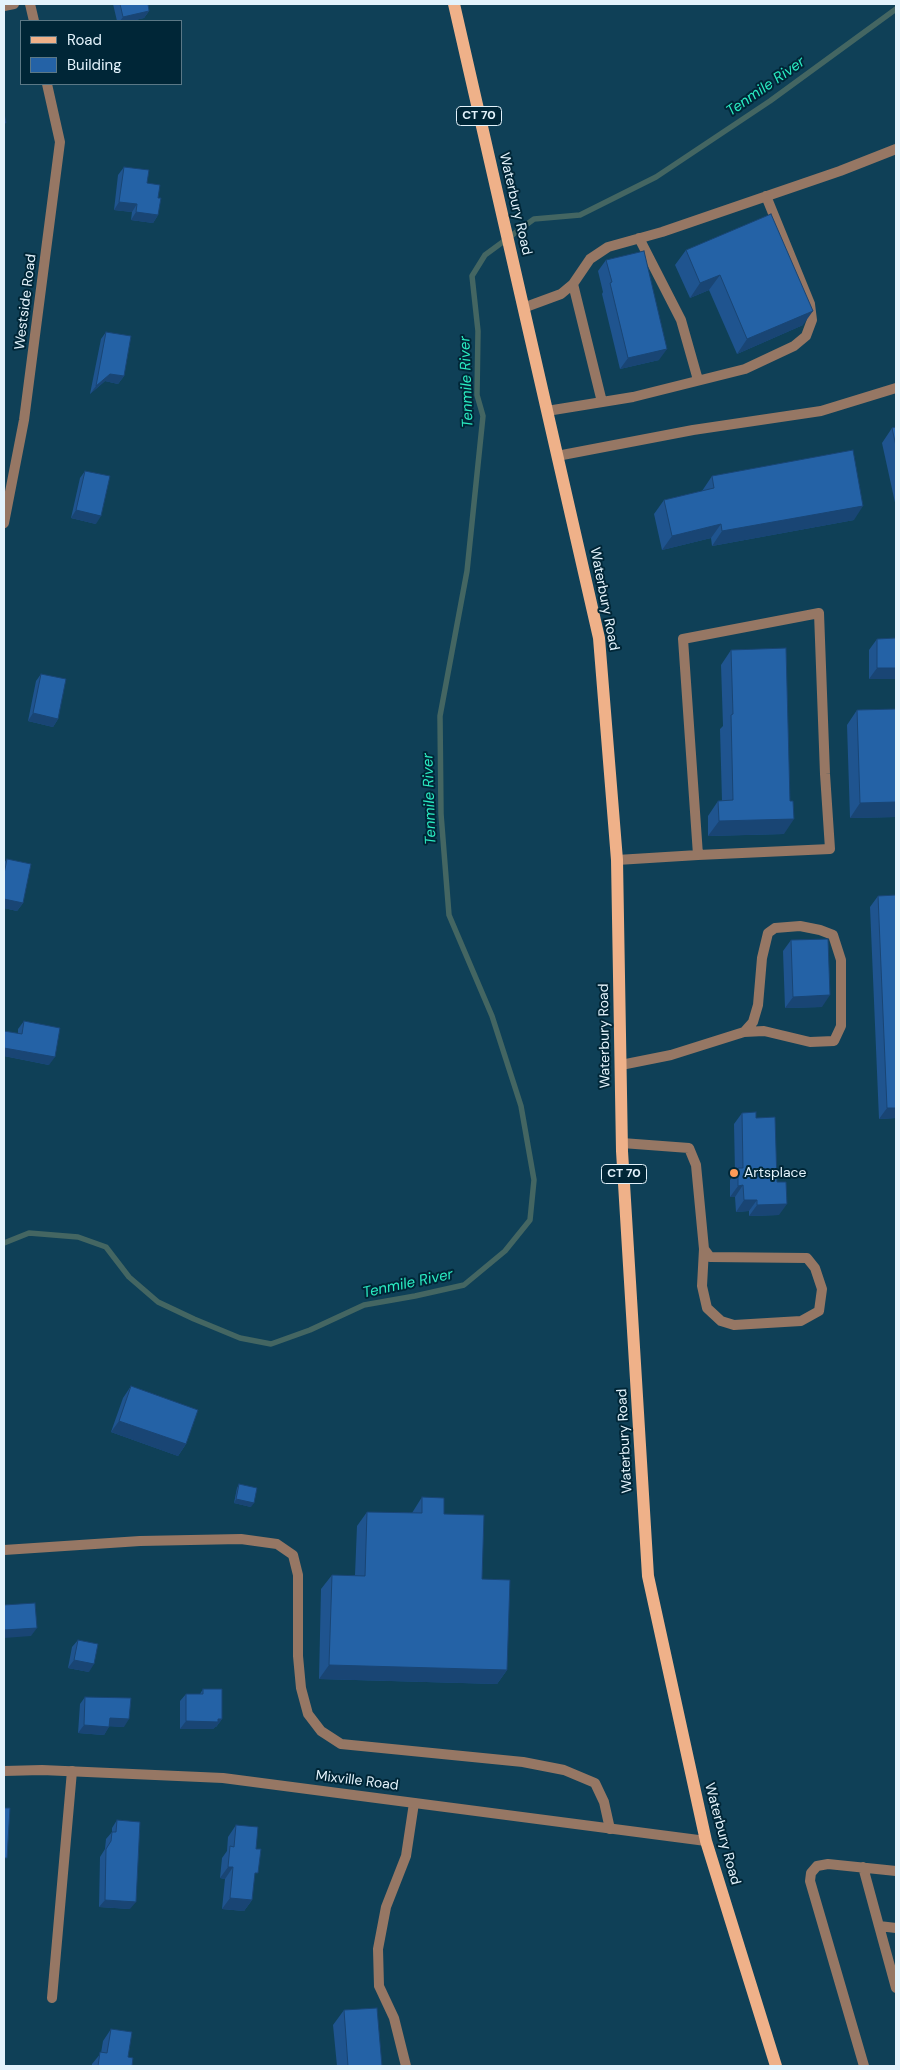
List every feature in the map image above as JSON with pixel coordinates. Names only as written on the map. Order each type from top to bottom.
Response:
[{"type":"main road","name":"Waterbury Road","points":[[454,4],[599,638],[617,860],[622,1143],[648,1576],[706,1841],[776,2066]]},
{"type":"street","points":[[4,6],[14,4]]},
{"type":"street","points":[[30,4],[34,20]]},
{"type":"street","name":"Westside Road","points":[[4,523],[24,420],[60,142],[47,85]]},
{"type":"street","points":[[523,308],[561,294],[573,284],[590,259],[608,247],[840,171],[896,149]]},
{"type":"street","points":[[547,411],[632,397],[745,369],[794,346],[806,336],[812,320],[810,304],[766,196]]},
{"type":"street","points":[[639,238],[681,320],[698,380]]},
{"type":"street","points":[[573,284],[602,402]]},
{"type":"street","points":[[557,456],[693,430],[820,411],[896,388]]},
{"type":"street","points":[[617,860],[830,849],[825,774],[819,613],[683,639],[698,855]]},
{"type":"street","points":[[621,1065],[671,1055],[744,1032],[764,1031],[810,1042],[834,1041],[841,1026],[841,960],[833,935],[800,926],[775,928],[768,933],[762,958],[758,1006],[753,1022],[744,1032]]},
{"type":"street","points":[[622,1143],[689,1148],[696,1165],[704,1249],[702,1286],[707,1308],[721,1321],[734,1325],[801,1321],[819,1311],[822,1289],[815,1268],[807,1258],[710,1257],[704,1249]]},
{"type":"street","points":[[4,1550],[140,1541],[241,1539],[277,1544],[293,1555],[298,1575],[298,1656],[302,1688],[308,1714],[321,1731],[341,1744],[523,1762],[564,1770],[595,1783],[604,1802],[610,1828]]},
{"type":"street","name":"Mixville Road","points":[[4,1771],[72,1771],[223,1778],[706,1841]]},
{"type":"street","points":[[52,1998],[72,1771]]},
{"type":"street","points":[[406,2066],[394,2018],[379,1986],[378,1949],[386,1907],[406,1856],[414,1803]]},
{"type":"street","points":[[864,2066],[810,1881],[811,1873],[817,1866],[828,1864],[896,1871]]},
{"type":"street","points":[[862,1867],[896,1988]]},
{"type":"street","points":[[879,1926],[896,1928]]},
{"type":"building","points":[[120,4],[148,4],[149,11],[123,17]]},
{"type":"building","points":[[124,167],[149,170],[147,183],[160,185],[158,198],[161,198],[158,215],[136,212],[137,204],[119,202]]},
{"type":"building","points":[[771,214],[813,311],[747,339],[720,275],[700,283],[686,250]]},
{"type":"building","points":[[644,251],[667,349],[628,358],[606,260]]},
{"type":"building","points":[[106,332],[131,336],[124,376],[110,374],[96,386]]},
{"type":"building","points":[[896,427],[896,446],[892,428]]},
{"type":"building","points":[[853,450],[863,506],[722,531],[721,524],[672,536],[664,500],[714,488],[712,476]]},
{"type":"building","points":[[85,471],[110,476],[101,516],[76,510]]},
{"type":"building","points":[[896,638],[896,668],[877,668],[877,639]]},
{"type":"building","points":[[786,648],[790,801],[793,801],[794,819],[719,821],[718,801],[733,800],[731,650]]},
{"type":"building","points":[[41,674],[66,679],[58,719],[33,713]]},
{"type":"building","points":[[896,709],[896,802],[860,803],[857,710]]},
{"type":"building","points":[[7,859],[31,864],[23,903],[4,899],[4,874]]},
{"type":"building","points":[[896,895],[896,1108],[887,1108],[878,896]]},
{"type":"building","points":[[828,939],[830,995],[793,997],[791,940]]},
{"type":"building","points":[[24,1021],[60,1028],[55,1057],[4,1048],[4,1031],[22,1034]]},
{"type":"building","points":[[756,1112],[756,1118],[775,1117],[777,1182],[786,1182],[787,1204],[757,1205],[757,1200],[744,1200],[743,1185],[738,1186],[738,1168],[743,1168],[742,1113]]},
{"type":"building","points":[[131,1386],[198,1410],[186,1444],[119,1421]]},
{"type":"building","points":[[239,1484],[257,1488],[254,1503],[236,1499]]},
{"type":"building","points":[[422,1497],[444,1498],[444,1514],[484,1515],[482,1579],[510,1580],[507,1670],[329,1665],[332,1575],[365,1576],[367,1512],[422,1513]]},
{"type":"building","points":[[35,1603],[37,1628],[4,1630],[4,1605]]},
{"type":"building","points":[[78,1640],[98,1644],[94,1664],[74,1660]]},
{"type":"building","points":[[203,1689],[222,1689],[222,1719],[218,1719],[218,1722],[186,1721],[186,1694],[203,1694]]},
{"type":"building","points":[[85,1697],[131,1698],[129,1719],[110,1718],[109,1727],[84,1725]]},
{"type":"building","points":[[4,1808],[10,1808],[7,1858],[4,1858]]},
{"type":"building","points":[[117,1820],[140,1822],[136,1902],[105,1900],[106,1849],[111,1841],[112,1832],[116,1832]]},
{"type":"building","points":[[236,1825],[258,1827],[256,1849],[261,1849],[258,1873],[255,1873],[252,1900],[230,1898],[233,1867],[228,1867],[230,1846],[234,1847]]},
{"type":"building","points":[[377,2008],[382,2066],[348,2066],[344,2010]]},
{"type":"building","points":[[111,2029],[132,2032],[128,2057],[133,2058],[132,2066],[98,2066],[100,2052],[107,2053]]},
{"type":"waterway","name":"Tenmile River","points":[[4,1243],[29,1233],[78,1237],[106,1247],[129,1277],[158,1302],[240,1338],[271,1344],[310,1330],[364,1305],[464,1285],[505,1251],[530,1220],[534,1180],[521,1106],[492,1016],[449,915],[441,814],[440,716],[467,571],[483,416],[477,395],[478,331],[472,276],[485,255],[534,219],[580,215],[656,177],[770,101],[896,9]]},
{"type":"place","name":"Artsplace","points":[[734,1173]]}]
